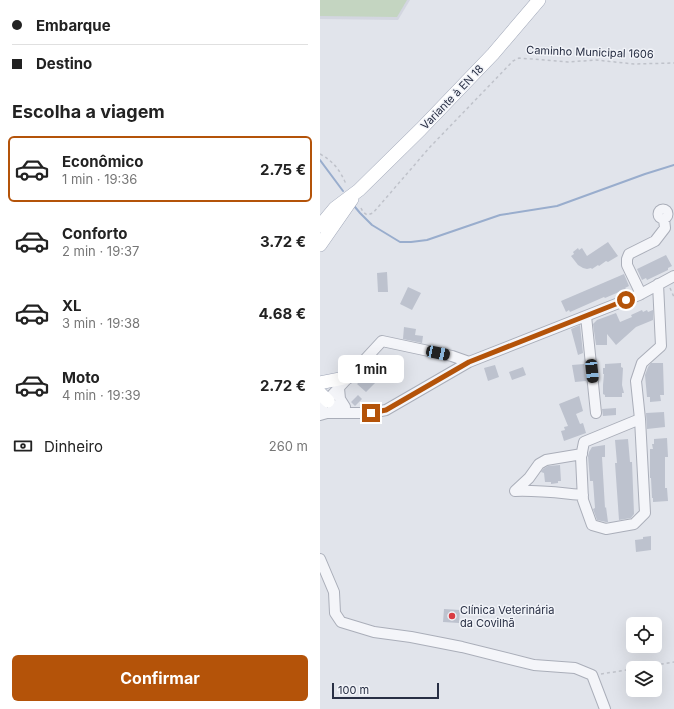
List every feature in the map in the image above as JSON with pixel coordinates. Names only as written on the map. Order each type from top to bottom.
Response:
[{"type":"main road","name":"Variante à EN 18","points":[[320,226],[335,208],[359,190],[422,129],[494,54],[539,0]]},
{"type":"main road","name":"Variante à EN 18","points":[[320,245],[359,190]]},
{"type":"main road","points":[[320,383],[349,377]]},
{"type":"street","points":[[640,294],[627,259],[630,254],[655,241],[661,235],[665,228],[664,219]]},
{"type":"street","points":[[469,362],[452,356],[382,341],[339,388],[322,400],[342,410],[357,414],[386,410],[469,362],[640,294],[674,276]]},
{"type":"street","points":[[640,419],[584,442],[582,454],[583,500],[592,526],[606,529],[634,524],[645,513],[640,419],[636,381],[642,363],[661,346],[658,284]]},
{"type":"street","points":[[586,316],[596,413]]},
{"type":"street","points":[[339,388],[342,410]]},
{"type":"street","points":[[320,415],[342,410]]},
{"type":"street","points":[[582,454],[546,460],[538,464],[529,478],[514,491],[534,490],[550,493],[583,495]]},
{"type":"street","points":[[320,559],[334,592],[336,613],[341,622],[374,632],[430,636],[534,665],[575,668],[592,676],[605,709]]},
{"type":"path","name":"Caminho Municipal 1606","points":[[361,208],[367,215],[373,213],[430,146],[513,61],[519,58],[568,62],[596,60],[634,64],[674,63]]},
{"type":"path","points":[[320,154],[336,166],[346,184]]},
{"type":"path","points":[[662,664],[674,662]]},
{"type":"path","points":[[592,676],[626,670]]},
{"type":"shaded area","points":[[320,0],[410,0],[398,20],[320,19]]},
{"type":"green space","points":[[320,0],[407,0],[397,17],[320,16]]},
{"type":"building","points":[[608,242],[618,256],[592,269],[583,268],[578,265],[571,256],[578,248],[579,250],[582,248],[587,256]]},
{"type":"building","points":[[666,255],[672,266],[668,268],[668,270],[647,280],[646,278],[642,280],[637,269]]},
{"type":"building","points":[[387,272],[388,292],[378,292],[377,273]]},
{"type":"building","points":[[624,274],[629,286],[625,288],[626,289],[570,312],[569,310],[566,312],[561,301]]},
{"type":"building","points":[[408,287],[421,293],[412,310],[400,304]]},
{"type":"building","points":[[642,310],[643,312],[647,310],[648,312],[653,310],[653,320],[636,327],[616,345],[607,334],[607,345],[596,345],[593,324],[597,320],[616,313],[620,322],[632,317],[631,315]]},
{"type":"building","points":[[580,325],[583,353],[578,355],[571,329]]},
{"type":"building","points":[[404,327],[416,329],[415,335],[423,336],[422,343],[403,339]]},
{"type":"building","points":[[373,362],[379,367],[375,373],[367,368]]},
{"type":"building","points":[[621,363],[621,367],[623,368],[622,385],[624,393],[622,393],[622,397],[605,397],[603,394],[603,368],[605,368],[605,364]]},
{"type":"building","points":[[651,363],[663,363],[664,395],[660,395],[661,401],[650,402],[650,397],[647,397],[645,375]]},
{"type":"building","points":[[584,364],[586,381],[575,382],[572,365]]},
{"type":"building","points":[[495,365],[499,377],[488,381],[484,368]]},
{"type":"building","points":[[523,367],[526,375],[512,380],[509,372]]},
{"type":"building","points":[[369,373],[377,381],[366,392],[357,384]]},
{"type":"building","points":[[358,395],[362,399],[355,406],[351,402]]},
{"type":"building","points":[[579,396],[583,411],[576,414],[580,424],[583,423],[586,433],[564,441],[561,431],[565,430],[564,427],[568,426],[559,404]]},
{"type":"building","points":[[616,408],[616,415],[603,416],[602,409]]},
{"type":"building","points":[[664,412],[665,427],[647,429],[646,413]]},
{"type":"building","points":[[667,438],[668,457],[665,457],[665,488],[667,488],[668,501],[653,502],[650,478],[650,449],[653,449],[652,444],[654,444],[654,439]]},
{"type":"building","points":[[628,439],[630,462],[632,462],[634,514],[631,518],[619,520],[615,440]]},
{"type":"building","points":[[605,445],[605,457],[602,457],[605,508],[606,507],[608,522],[597,520],[593,509],[595,508],[593,481],[590,481],[588,456],[592,447]]},
{"type":"building","points":[[560,465],[561,481],[551,484],[551,482],[545,482],[544,473],[541,472],[543,469],[548,466]]},
{"type":"building","points":[[651,536],[651,550],[636,552],[635,540]]},
{"type":"building","name":"Clínica Veterinária da Covilhã","points":[[444,609],[460,610],[459,623],[443,622]]},
{"type":"waterway","points":[[320,160],[343,191]]},
{"type":"waterway","points":[[355,207],[372,225],[400,242],[427,240],[500,215],[557,206],[674,165]]},
{"type":"place","name":"Clínica Veterinária da Covilhã","points":[[452,616]]},
{"type":"route","points":[[371,413],[386,410],[469,362],[626,300]]}]
